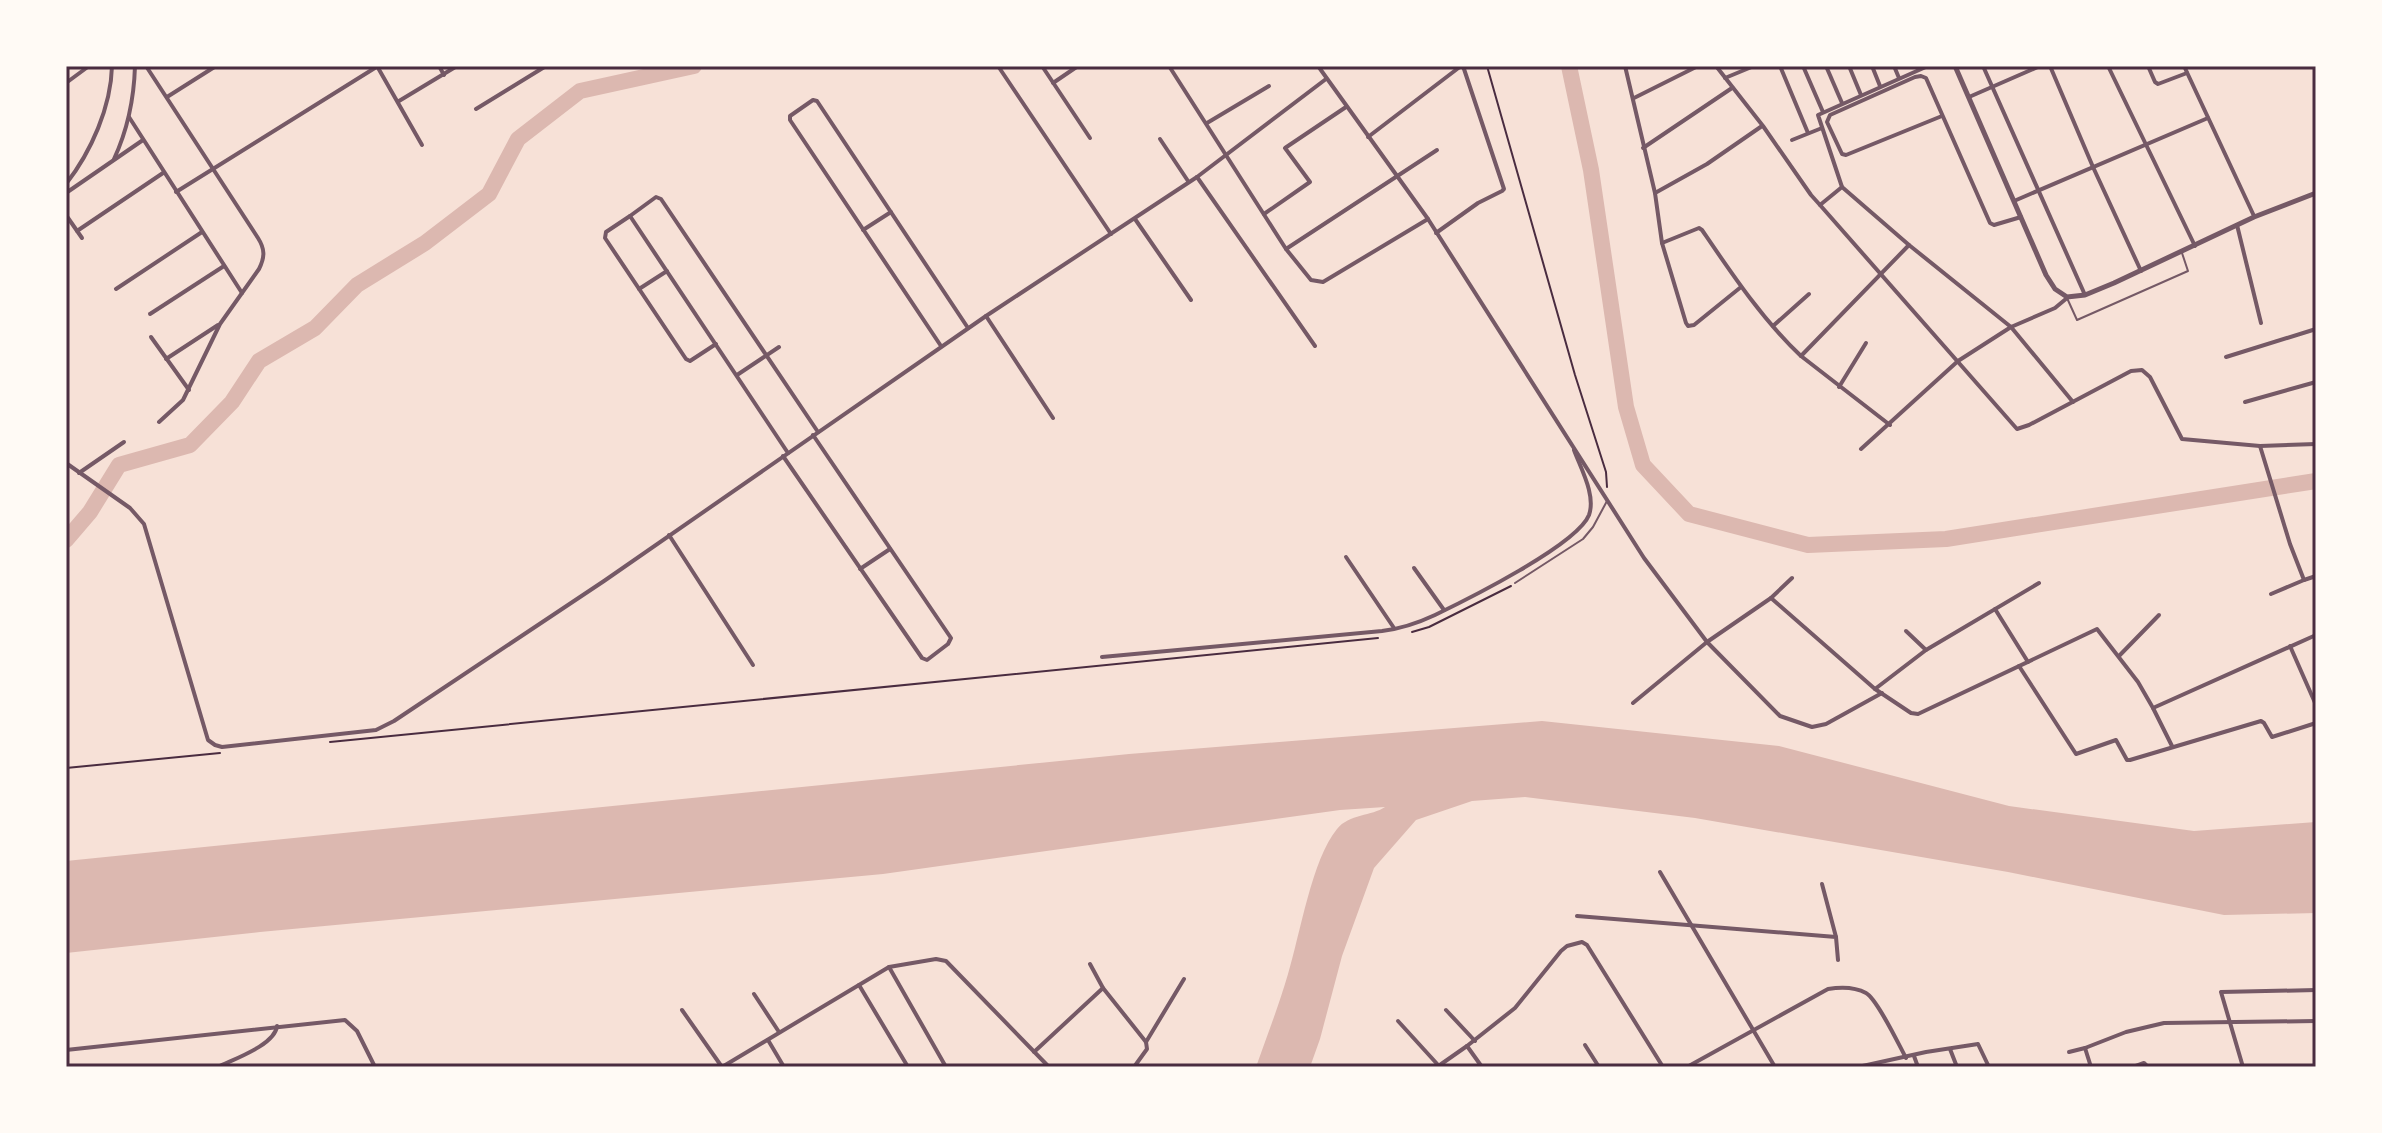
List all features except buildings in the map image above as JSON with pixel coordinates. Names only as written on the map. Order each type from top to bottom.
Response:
[{"type":"street","points":[[66,83],[89,66]]},
{"type":"street","points":[[66,184],[95,136],[111,82],[112,66]]},
{"type":"street","points":[[114,159],[125,136],[135,66]]},
{"type":"street","points":[[146,66],[264,251],[264,260],[220,324],[183,400],[159,422]]},
{"type":"street","points":[[167,97],[216,66]]},
{"type":"street","points":[[176,192],[378,66],[422,145]]},
{"type":"street","points":[[439,66],[444,75]]},
{"type":"street","points":[[399,101],[457,66]]},
{"type":"street","points":[[476,109],[546,66]]},
{"type":"street","points":[[998,66],[1111,234]]},
{"type":"street","points":[[1042,66],[1090,138]]},
{"type":"street","points":[[1053,83],[1078,66]]},
{"type":"street","points":[[1169,66],[1286,249],[1311,280],[1323,282],[1428,219]]},
{"type":"street","points":[[1318,66],[1428,219],[1607,501],[1673,600],[1707,642],[1780,716],[1812,727],[1826,724],[1882,693]]},
{"type":"street","points":[[1368,137],[1462,66],[1504,189],[1436,233]]},
{"type":"street","points":[[1625,66],[1655,193],[1662,243],[1688,326],[1694,325],[1741,287]]},
{"type":"street","points":[[1634,98],[1698,66]]},
{"type":"street","points":[[1716,66],[1820,205],[2017,429],[2131,371],[2142,370],[2150,377],[2182,439],[2260,446],[2316,444]]},
{"type":"street","points":[[1725,78],[1754,66]]},
{"type":"street","points":[[1780,66],[1808,133]]},
{"type":"street","points":[[1803,66],[1823,112]]},
{"type":"street","points":[[1826,66],[1842,103]]},
{"type":"street","points":[[1849,66],[1861,95]]},
{"type":"street","points":[[1872,66],[1880,86]]},
{"type":"street","points":[[1894,66],[1899,78]]},
{"type":"street","points":[[1928,66],[1818,115],[1842,187],[2011,327],[2073,402]]},
{"type":"street","points":[[1955,66],[2050,282],[2067,297]]},
{"type":"street","points":[[1983,66],[2085,295]]},
{"type":"street","points":[[1969,97],[2040,66]]},
{"type":"street","points":[[2050,66],[2141,271]]},
{"type":"street","points":[[2108,66],[2195,246]]},
{"type":"street","points":[[2148,66],[2158,84],[2187,73]]},
{"type":"street","points":[[2184,66],[2254,217]]},
{"type":"street","points":[[1942,116],[1846,155],[1842,154],[1827,122],[1830,115],[1921,76],[1926,78],[1990,223],[1994,225],[2021,217]]},
{"type":"street","points":[[66,463],[130,508],[144,524],[208,740],[222,747],[384,728],[604,581],[968,328],[1197,177],[1326,79]]},
{"type":"street","points":[[1207,123],[1269,86]]},
{"type":"street","points":[[1643,148],[1732,88]]},
{"type":"street","points":[[941,347],[790,116],[813,100],[817,101],[968,328]]},
{"type":"street","points":[[1264,214],[1310,182],[1285,148],[1346,107]]},
{"type":"street","points":[[129,117],[242,294]]},
{"type":"street","points":[[2014,201],[2208,118]]},
{"type":"street","points":[[1655,193],[1707,164],[1763,126]]},
{"type":"street","points":[[1792,140],[1822,128]]},
{"type":"street","points":[[1160,139],[1188,181]]},
{"type":"street","points":[[66,193],[143,140]]},
{"type":"street","points":[[1286,249],[1437,150]]},
{"type":"street","points":[[77,231],[163,173]]},
{"type":"street","points":[[1197,177],[1315,346]]},
{"type":"street","points":[[1820,205],[1842,187]]},
{"type":"street","points":[[1861,449],[1958,361],[2011,327],[2055,308],[2067,297],[2085,295],[2254,217],[2316,193]]},
{"type":"street","points":[[630,216],[737,375],[860,569],[922,658],[927,660],[951,638],[766,355],[661,199],[656,197],[606,232],[605,238],[686,359],[690,361],[716,344]]},
{"type":"street","points":[[863,230],[891,212]]},
{"type":"street","points":[[66,215],[82,238]]},
{"type":"street","points":[[1135,219],[1191,300]]},
{"type":"street","points":[[2237,225],[2261,323]]},
{"type":"street","points":[[1662,243],[1699,228],[1702,230],[1741,287],[1801,356],[1890,425]]},
{"type":"street","points":[[116,289],[202,232]]},
{"type":"street","points":[[1801,356],[1909,245]]},
{"type":"street","points":[[150,314],[224,266]]},
{"type":"street","points":[[639,289],[667,271]]},
{"type":"street","points":[[1773,326],[1809,294]]},
{"type":"street","points":[[986,316],[1053,418]]},
{"type":"street","points":[[166,359],[220,324]]},
{"type":"street","points":[[2226,357],[2316,329]]},
{"type":"street","points":[[151,337],[189,390]]},
{"type":"street","points":[[1839,387],[1866,343]]},
{"type":"street","points":[[737,375],[779,347]]},
{"type":"street","points":[[2245,402],[2316,382]]},
{"type":"street","points":[[1102,657],[1394,629],[1444,610],[1496,584],[1582,527],[1590,510],[1591,499],[1570,440]]},
{"type":"street","points":[[79,473],[124,442]]},
{"type":"street","points":[[2260,446],[2304,580]]},
{"type":"street","points":[[669,535],[753,665]]},
{"type":"street","points":[[860,569],[890,549]]},
{"type":"street","points":[[1346,557],[1394,629]]},
{"type":"street","points":[[1414,568],[1444,610]]},
{"type":"street","points":[[2271,594],[2316,576]]},
{"type":"street","points":[[1633,703],[1707,642],[1771,598],[1792,578]]},
{"type":"street","points":[[1875,689],[1926,650],[2039,583]]},
{"type":"street","points":[[1771,598],[1875,689],[1911,713],[1918,714],[2097,629],[2138,682],[2172,746]]},
{"type":"street","points":[[1995,609],[2028,662]]},
{"type":"street","points":[[2119,656],[2159,615]]},
{"type":"street","points":[[1906,631],[1926,650]]},
{"type":"street","points":[[2153,708],[2316,635]]},
{"type":"street","points":[[2290,646],[2316,705]]},
{"type":"street","points":[[2019,666],[2076,754],[2112,740],[2119,743],[2127,760],[2261,721],[2272,737],[2316,723]]},
{"type":"street","points":[[1660,872],[1775,1067]]},
{"type":"street","points":[[1822,884],[1836,937],[1838,960]]},
{"type":"street","points":[[1577,916],[1836,937]]},
{"type":"street","points":[[1398,1021],[1438,1067],[1515,1008],[1561,951],[1582,942],[1587,945],[1663,1067]]},
{"type":"street","points":[[682,1010],[722,1067],[889,967],[942,959],[1049,1067]]},
{"type":"street","points":[[1090,964],[1103,988],[1146,1042],[1147,1049],[1134,1067]]},
{"type":"street","points":[[889,967],[946,1067]]},
{"type":"street","points":[[1146,1042],[1184,979]]},
{"type":"street","points":[[859,985],[908,1067]]},
{"type":"street","points":[[1034,1052],[1103,988]]},
{"type":"street","points":[[1687,1067],[1828,989],[1853,988],[1869,995],[1906,1058]]},
{"type":"street","points":[[2243,1067],[2221,992],[2316,990]]},
{"type":"street","points":[[754,994],[779,1032]]},
{"type":"street","points":[[1446,1010],[1475,1041]]},
{"type":"street","points":[[66,1050],[345,1020],[357,1031],[375,1067]]},
{"type":"street","points":[[2069,1052],[2158,1024],[2316,1021]]},
{"type":"street","points":[[218,1067],[269,1040],[277,1032],[277,1026]]},
{"type":"street","points":[[768,1040],[784,1067]]},
{"type":"street","points":[[1858,1067],[1978,1044],[1989,1067]]},
{"type":"street","points":[[1585,1045],[1599,1067]]},
{"type":"street","points":[[1467,1046],[1482,1067]]},
{"type":"street","points":[[2085,1048],[2091,1067]]},
{"type":"street","points":[[1950,1049],[1957,1067]]},
{"type":"street","points":[[1914,1056],[1918,1067]]},
{"type":"street","points":[[2133,1067],[2144,1063],[2148,1067]]},
{"type":"lane","points":[[2067,297],[2077,320],[2188,271],[2181,252]]},
{"type":"lane","points":[[1515,583],[1583,539],[1607,501]]},
{"type":"path","points":[[1487,66],[1575,375],[1606,472],[1607,501]]},
{"type":"path","points":[[1405,633],[1429,627],[1515,583]]},
{"type":"path","points":[[323,743],[1382,638]]},
{"type":"path","points":[[66,768],[229,752]]},
{"type":"shaded area","points":[[1542,721],[1779,746],[2009,806],[2194,831],[2316,822],[2316,913],[2224,915],[2008,872],[1695,818],[1525,797],[1472,801],[1416,820],[1374,868],[1342,956],[1310,1067],[1256,1067],[1284,986],[1320,859],[1328,842],[1348,820],[1385,807],[1340,810],[883,874],[66,953],[66,861],[1129,754]]},
{"type":"waterway","points":[[66,540],[90,512],[119,465],[190,445],[232,402],[259,361],[315,328],[357,285],[425,243],[489,194],[518,139],[580,91],[694,66]]},
{"type":"waterway","points":[[1569,66],[1591,170],[1626,407],[1643,465],[1689,514],[1808,545],[1946,539],[2316,481]]}]
